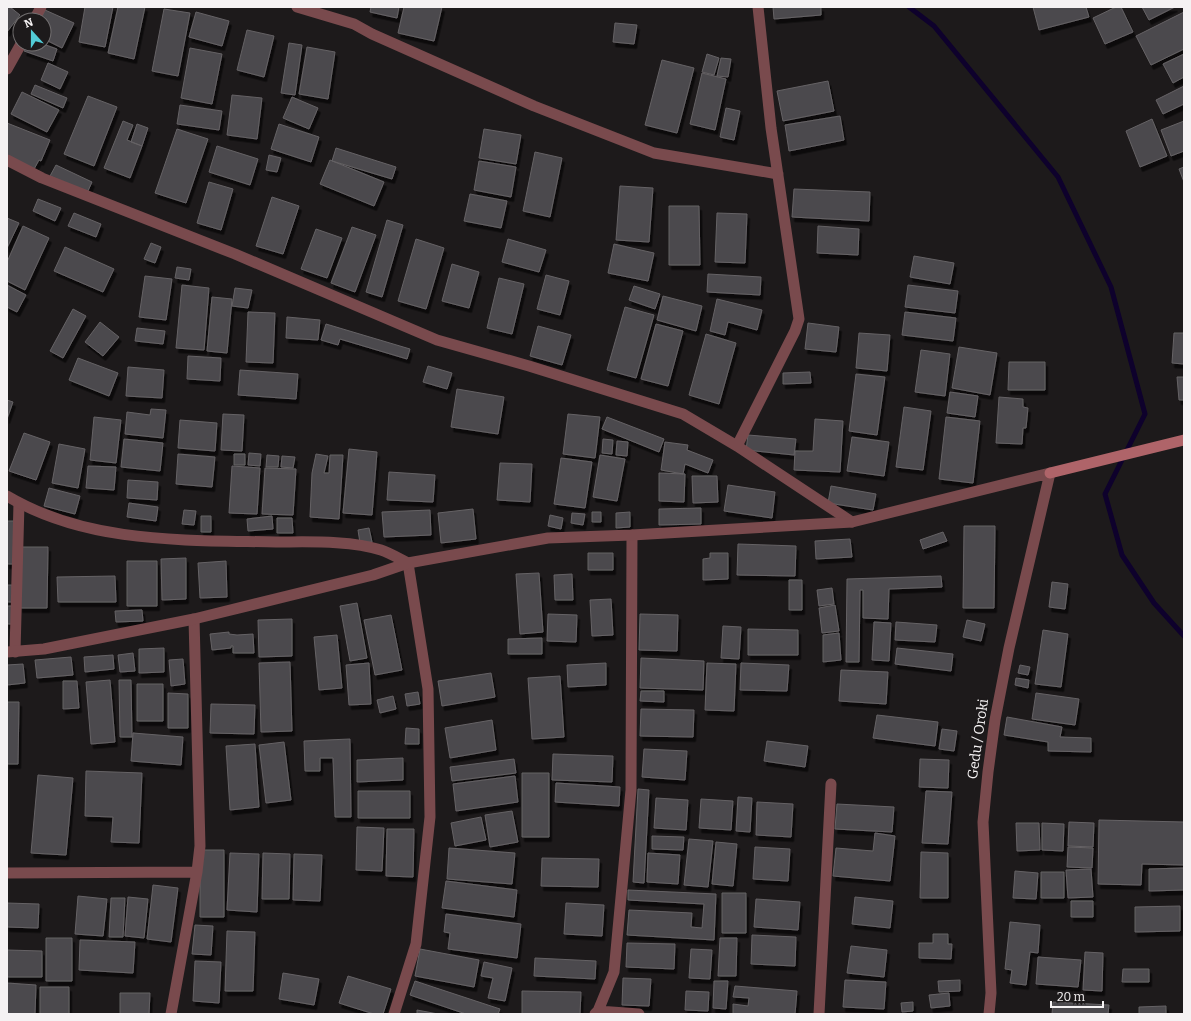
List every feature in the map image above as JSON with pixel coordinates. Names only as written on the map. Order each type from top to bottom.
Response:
[{"type":"main road","points":[[1050,473],[1184,440]]},
{"type":"street","points":[[297,7],[354,24],[372,34],[534,106],[654,153],[778,174]]},
{"type":"street","points":[[737,446],[795,332],[799,319],[771,128],[758,7]]},
{"type":"street","points":[[7,70],[17,52]]},
{"type":"street","points":[[7,160],[42,178],[235,254],[436,340],[530,366],[683,414],[737,446],[852,522]]},
{"type":"street","points":[[19,503],[11,652],[44,649],[194,619],[373,574],[408,563],[548,538],[632,535],[852,522],[1050,473]]},
{"type":"street","name":"Gedu / Oroki","points":[[989,1014],[990,993],[983,822],[988,772],[995,720],[1009,648],[1050,473]]},
{"type":"street","points":[[7,496],[49,516],[84,527],[109,532],[166,540],[345,543],[382,550],[408,563]]},
{"type":"street","points":[[632,535],[631,790],[614,972],[596,1013],[639,1014]]},
{"type":"street","points":[[394,1014],[416,944],[430,818],[428,690],[408,563]]},
{"type":"street","points":[[172,1014],[197,872],[200,846],[194,619]]},
{"type":"street","points":[[819,1014],[832,784]]},
{"type":"street","points":[[7,873],[197,872]]},
{"type":"building","points":[[7,7],[10,7],[16,12],[12,12],[12,25],[7,32]]},
{"type":"building","points":[[85,7],[113,7],[105,47],[79,42]]},
{"type":"building","points":[[118,7],[145,7],[134,59],[108,53]]},
{"type":"building","points":[[371,7],[399,7],[397,18],[370,12]]},
{"type":"building","points":[[404,7],[442,7],[434,41],[398,33]]},
{"type":"building","points":[[773,7],[821,7],[821,15],[774,19]]},
{"type":"building","points":[[1033,7],[1086,7],[1089,17],[1039,30]]},
{"type":"building","points":[[1116,7],[1121,7],[1133,32],[1105,44],[1093,18]]},
{"type":"building","points":[[1142,7],[1175,7],[1149,20]]},
{"type":"building","points":[[164,9],[190,13],[178,76],[152,71]]},
{"type":"building","points":[[196,12],[229,21],[222,46],[189,37]]},
{"type":"building","points":[[1184,12],[1184,49],[1151,65],[1136,36]]},
{"type":"building","points":[[52,13],[74,23],[62,48],[52,43]]},
{"type":"building","points":[[615,23],[637,25],[634,44],[613,42]]},
{"type":"building","points":[[247,30],[274,36],[264,77],[237,70]]},
{"type":"building","points":[[289,43],[302,45],[295,95],[281,93]]},
{"type":"building","points":[[52,47],[57,49],[53,61],[27,52],[52,52]]},
{"type":"building","points":[[307,47],[335,52],[328,99],[299,94]]},
{"type":"building","points":[[190,48],[222,54],[212,104],[181,98]]},
{"type":"building","points":[[707,54],[719,58],[714,75],[702,72]]},
{"type":"building","points":[[1184,54],[1184,77],[1173,83],[1163,64]]},
{"type":"building","points":[[721,58],[731,59],[728,77],[717,76]]},
{"type":"building","points":[[662,60],[694,68],[677,133],[645,125]]},
{"type":"building","points":[[48,63],[68,72],[60,89],[41,80]]},
{"type":"building","points":[[702,73],[726,79],[715,130],[690,124]]},
{"type":"building","points":[[828,81],[834,111],[783,121],[777,91]]},
{"type":"building","points":[[35,85],[67,98],[63,108],[31,94]]},
{"type":"building","points":[[1184,86],[1184,104],[1163,114],[1156,100]]},
{"type":"building","points":[[22,92],[59,110],[47,132],[11,114]]},
{"type":"building","points":[[232,95],[262,98],[257,139],[227,135]]},
{"type":"building","points":[[88,96],[117,107],[94,166],[64,154]]},
{"type":"building","points":[[292,97],[318,108],[309,129],[283,118]]},
{"type":"building","points":[[180,105],[222,111],[219,130],[177,124]]},
{"type":"building","points":[[726,108],[740,111],[734,140],[720,137]]},
{"type":"building","points":[[840,116],[844,140],[789,151],[785,125]]},
{"type":"building","points":[[1152,119],[1167,156],[1140,167],[1126,131]]},
{"type":"building","points":[[123,121],[133,125],[127,140],[142,146],[130,178],[104,168]]},
{"type":"building","points":[[1184,121],[1184,151],[1171,156],[1161,130]]},
{"type":"building","points":[[7,123],[50,140],[41,161],[39,160],[33,171],[7,156]]},
{"type":"building","points":[[137,124],[148,128],[142,146],[131,142]]},
{"type":"building","points":[[279,124],[319,137],[311,162],[271,149]]},
{"type":"building","points":[[177,129],[208,139],[186,203],[155,193]]},
{"type":"building","points":[[484,129],[521,135],[516,164],[479,158]]},
{"type":"building","points":[[217,146],[258,159],[250,185],[209,172]]},
{"type":"building","points":[[336,148],[396,167],[392,179],[332,161]]},
{"type":"building","points":[[535,152],[562,158],[550,217],[523,211]]},
{"type":"building","points":[[269,155],[281,158],[277,172],[266,170]]},
{"type":"building","points":[[330,160],[384,182],[374,206],[320,184]]},
{"type":"building","points":[[479,161],[516,167],[511,197],[474,190]]},
{"type":"building","points":[[56,165],[92,182],[87,193],[50,176]]},
{"type":"building","points":[[1184,167],[1184,182],[1179,169]]},
{"type":"building","points":[[209,182],[233,189],[221,230],[197,223]]},
{"type":"building","points":[[620,186],[653,188],[649,242],[616,240]]},
{"type":"building","points":[[794,189],[870,192],[869,221],[792,217]]},
{"type":"building","points":[[470,194],[507,201],[501,228],[464,221]]},
{"type":"building","points":[[272,197],[299,206],[283,254],[256,246]]},
{"type":"building","points":[[38,199],[61,208],[55,221],[33,211]]},
{"type":"building","points":[[669,206],[699,206],[700,265],[669,265]]},
{"type":"building","points":[[74,213],[101,224],[96,237],[68,226]]},
{"type":"building","points":[[717,213],[747,214],[745,263],[715,262]]},
{"type":"building","points":[[7,218],[19,223],[7,248]]},
{"type":"building","points":[[387,220],[403,225],[382,297],[366,292]]},
{"type":"building","points":[[23,226],[49,238],[25,290],[7,281],[7,262]]},
{"type":"building","points":[[818,226],[859,229],[858,255],[817,253]]},
{"type":"building","points":[[352,227],[376,235],[355,292],[331,283]]},
{"type":"building","points":[[316,229],[342,238],[327,278],[301,269]]},
{"type":"building","points":[[416,239],[444,248],[426,309],[398,301]]},
{"type":"building","points":[[508,239],[546,250],[539,272],[502,262]]},
{"type":"building","points":[[151,243],[161,247],[155,263],[144,259]]},
{"type":"building","points":[[614,244],[654,253],[648,281],[608,273]]},
{"type":"building","points":[[65,247],[114,269],[103,292],[54,271]]},
{"type":"building","points":[[914,256],[954,263],[950,284],[910,277]]},
{"type":"building","points":[[452,264],[479,272],[469,308],[442,301]]},
{"type":"building","points":[[177,267],[191,269],[189,280],[175,278]]},
{"type":"building","points":[[708,274],[761,277],[760,295],[707,292]]},
{"type":"building","points":[[546,275],[569,281],[560,315],[537,309]]},
{"type":"building","points":[[145,276],[172,279],[166,320],[139,317]]},
{"type":"building","points":[[499,278],[524,284],[512,334],[487,328]]},
{"type":"building","points":[[7,285],[26,295],[17,312],[7,307]]},
{"type":"building","points":[[182,285],[209,288],[204,350],[176,348]]},
{"type":"building","points":[[908,285],[958,291],[955,313],[905,307]]},
{"type":"building","points":[[634,286],[660,294],[655,309],[629,300]]},
{"type":"building","points":[[235,288],[252,290],[248,308],[232,306]]},
{"type":"building","points":[[663,296],[702,306],[696,331],[657,320]]},
{"type":"building","points":[[212,297],[232,299],[227,353],[207,351]]},
{"type":"building","points":[[717,299],[762,310],[757,330],[728,322],[725,335],[710,331]]},
{"type":"building","points":[[625,307],[654,315],[636,378],[607,370]]},
{"type":"building","points":[[73,309],[86,316],[63,358],[50,351]]},
{"type":"building","points":[[248,312],[275,313],[273,363],[246,362]]},
{"type":"building","points":[[905,312],[956,318],[953,341],[902,335]]},
{"type":"building","points":[[287,317],[320,320],[318,340],[286,338]]},
{"type":"building","points":[[100,322],[119,337],[103,356],[85,342]]},
{"type":"building","points":[[808,323],[839,327],[836,352],[805,349]]},
{"type":"building","points":[[326,324],[410,349],[407,359],[340,339],[338,345],[321,340]]},
{"type":"building","points":[[656,324],[683,331],[668,386],[641,379]]},
{"type":"building","points":[[538,326],[571,335],[562,365],[530,356]]},
{"type":"building","points":[[137,328],[165,331],[163,344],[135,341]]},
{"type":"building","points":[[859,333],[890,335],[887,371],[856,368]]},
{"type":"building","points":[[1174,333],[1184,333],[1184,364],[1172,363]]},
{"type":"building","points":[[706,334],[736,343],[719,404],[689,395]]},
{"type":"building","points":[[959,347],[997,353],[990,395],[952,388]]},
{"type":"building","points":[[921,350],[950,354],[945,396],[915,392]]},
{"type":"building","points":[[188,356],[221,358],[220,381],[187,379]]},
{"type":"building","points":[[78,358],[118,373],[109,396],[69,380]]},
{"type":"building","points":[[1009,362],[1045,362],[1045,390],[1008,390]]},
{"type":"building","points":[[428,366],[452,373],[447,389],[423,382]]},
{"type":"building","points":[[128,367],[164,370],[162,398],[126,396]]},
{"type":"building","points":[[240,370],[298,374],[296,399],[238,395]]},
{"type":"building","points":[[810,372],[811,383],[783,384],[783,373]]},
{"type":"building","points":[[856,374],[885,377],[877,435],[849,431]]},
{"type":"building","points":[[1177,377],[1184,377],[1184,400],[1179,400]]},
{"type":"building","points":[[457,389],[504,397],[498,434],[451,427]]},
{"type":"building","points":[[950,392],[978,396],[975,417],[947,413]]},
{"type":"building","points":[[999,397],[1023,399],[1023,407],[1028,408],[1026,428],[1023,428],[1022,444],[996,443]]},
{"type":"building","points":[[7,400],[13,402],[7,419]]},
{"type":"building","points":[[904,407],[931,411],[923,470],[896,467]]},
{"type":"building","points":[[151,409],[166,410],[163,438],[125,434],[127,412],[150,415]]},
{"type":"building","points":[[223,414],[244,415],[242,451],[221,450]]},
{"type":"building","points":[[568,414],[600,417],[595,458],[563,454]]},
{"type":"building","points":[[94,417],[121,420],[116,463],[90,460]]},
{"type":"building","points":[[607,417],[664,439],[659,452],[602,429]]},
{"type":"building","points":[[946,417],[980,421],[973,483],[939,479]]},
{"type":"building","points":[[815,419],[843,421],[840,472],[794,470],[795,451],[813,451]]},
{"type":"building","points":[[180,420],[217,423],[215,451],[178,448]]},
{"type":"building","points":[[24,433],[50,442],[36,480],[9,471]]},
{"type":"building","points":[[748,435],[796,439],[794,455],[746,450]]},
{"type":"building","points":[[852,437],[889,442],[884,476],[847,471]]},
{"type":"building","points":[[124,439],[163,443],[160,471],[121,467]]},
{"type":"building","points":[[603,439],[613,440],[612,454],[602,453]]},
{"type":"building","points":[[617,441],[628,442],[627,456],[616,455]]},
{"type":"building","points":[[665,442],[688,445],[687,450],[713,460],[708,473],[685,464],[683,474],[661,470]]},
{"type":"building","points":[[59,444],[85,449],[78,488],[52,483]]},
{"type":"building","points":[[349,449],[377,452],[372,515],[343,513]]},
{"type":"building","points":[[249,453],[261,454],[260,466],[248,465]]},
{"type":"building","points":[[178,454],[215,457],[212,487],[176,484]]},
{"type":"building","points":[[234,454],[245,454],[245,465],[234,465]]},
{"type":"building","points":[[316,454],[328,456],[324,473],[329,473],[330,455],[343,455],[339,519],[310,517],[312,473]]},
{"type":"building","points":[[267,455],[279,456],[278,467],[266,467]]},
{"type":"building","points":[[600,455],[625,459],[617,501],[593,497]]},
{"type":"building","points":[[282,456],[295,457],[293,468],[281,467]]},
{"type":"building","points":[[561,458],[592,462],[585,508],[554,504]]},
{"type":"building","points":[[500,463],[532,464],[530,502],[497,500]]},
{"type":"building","points":[[88,466],[116,467],[114,490],[86,488]]},
{"type":"building","points":[[232,466],[260,468],[257,514],[229,513]]},
{"type":"building","points":[[265,468],[296,469],[293,515],[262,514]]},
{"type":"building","points":[[389,472],[435,475],[433,502],[387,500]]},
{"type":"building","points":[[659,473],[685,474],[684,502],[659,501]]},
{"type":"building","points":[[692,476],[717,476],[718,502],[693,503]]},
{"type":"building","points":[[128,480],[158,482],[157,500],[127,498]]},
{"type":"building","points":[[728,485],[775,492],[772,518],[724,511]]},
{"type":"building","points":[[831,486],[876,494],[873,510],[828,503]]},
{"type":"building","points":[[49,488],[80,496],[75,514],[44,506]]},
{"type":"building","points":[[129,503],[158,507],[156,521],[127,517]]},
{"type":"building","points":[[701,508],[701,524],[659,525],[659,509]]},
{"type":"building","points":[[473,509],[476,539],[441,543],[438,513]]},
{"type":"building","points":[[184,510],[196,511],[194,525],[182,524]]},
{"type":"building","points":[[430,510],[431,535],[384,537],[382,512]]},
{"type":"building","points":[[592,512],[601,512],[601,522],[592,522]]},
{"type":"building","points":[[630,512],[630,527],[616,528],[616,513]]},
{"type":"building","points":[[572,513],[585,514],[583,525],[571,523]]},
{"type":"building","points":[[550,515],[563,518],[561,529],[548,526]]},
{"type":"building","points":[[201,516],[211,516],[211,532],[201,532]]},
{"type":"building","points":[[272,516],[273,529],[248,531],[247,519]]},
{"type":"building","points":[[277,518],[292,518],[293,533],[277,533]]},
{"type":"building","points":[[7,521],[14,521],[14,564],[7,564]]},
{"type":"building","points":[[964,526],[995,526],[994,608],[963,608]]},
{"type":"building","points":[[369,528],[372,542],[360,543],[358,530]]},
{"type":"building","points":[[943,532],[947,541],[923,549],[920,540]]},
{"type":"building","points":[[850,539],[852,557],[816,559],[815,541]]},
{"type":"building","points":[[738,544],[796,546],[795,576],[737,575]]},
{"type":"building","points":[[21,547],[48,547],[47,608],[20,608]]},
{"type":"building","points":[[588,553],[613,553],[613,570],[588,570]]},
{"type":"building","points":[[710,553],[728,553],[728,579],[703,580],[703,559],[710,558]]},
{"type":"building","points":[[186,558],[186,599],[162,600],[161,559]]},
{"type":"building","points":[[127,561],[157,561],[157,606],[127,606]]},
{"type":"building","points":[[226,561],[227,597],[200,598],[198,563]]},
{"type":"building","points":[[539,573],[543,632],[520,634],[516,574]]},
{"type":"building","points":[[572,574],[573,600],[555,600],[554,575]]},
{"type":"building","points":[[115,576],[116,602],[58,602],[57,577]]},
{"type":"building","points":[[941,576],[942,587],[889,589],[888,619],[863,618],[863,590],[860,590],[859,662],[846,662],[847,579]]},
{"type":"building","points":[[789,580],[802,580],[802,610],[789,610]]},
{"type":"building","points":[[1052,582],[1068,584],[1065,609],[1049,607]]},
{"type":"building","points":[[7,585],[12,585],[13,602],[7,602]]},
{"type":"building","points":[[832,588],[834,604],[819,606],[817,590]]},
{"type":"building","points":[[611,599],[613,635],[592,636],[590,600]]},
{"type":"building","points":[[357,603],[367,658],[350,661],[340,606]]},
{"type":"building","points":[[835,605],[839,631],[822,633],[819,608]]},
{"type":"building","points":[[7,606],[12,606],[12,624],[7,624]]},
{"type":"building","points":[[142,610],[143,621],[116,622],[115,611]]},
{"type":"building","points":[[548,614],[577,615],[576,642],[547,641]]},
{"type":"building","points":[[640,614],[678,615],[677,651],[639,650]]},
{"type":"building","points":[[391,615],[402,670],[375,675],[364,620]]},
{"type":"building","points":[[292,619],[292,656],[259,657],[258,620]]},
{"type":"building","points":[[967,620],[985,624],[981,641],[963,637]]},
{"type":"building","points":[[874,622],[891,623],[889,661],[872,660]]},
{"type":"building","points":[[896,622],[937,625],[935,642],[895,640]]},
{"type":"building","points":[[723,626],[741,627],[739,659],[721,658]]},
{"type":"building","points":[[748,629],[798,630],[798,655],[748,655]]},
{"type":"building","points":[[1043,630],[1068,634],[1061,687],[1035,684]]},
{"type":"building","points":[[229,632],[229,634],[237,635],[253,634],[254,653],[233,653],[233,646],[231,646],[231,648],[212,650],[210,634]]},
{"type":"building","points":[[839,633],[841,660],[823,662],[823,635]]},
{"type":"building","points":[[337,635],[342,688],[319,690],[314,637]]},
{"type":"building","points":[[542,638],[542,654],[508,654],[508,639]]},
{"type":"building","points":[[164,648],[164,672],[139,673],[139,649]]},
{"type":"building","points":[[897,648],[953,654],[951,671],[895,664]]},
{"type":"building","points":[[133,653],[135,671],[120,672],[118,655]]},
{"type":"building","points":[[113,655],[114,669],[85,672],[84,657]]},
{"type":"building","points":[[71,657],[73,675],[37,678],[35,660]]},
{"type":"building","points":[[641,658],[704,661],[703,690],[640,688]]},
{"type":"building","points":[[183,659],[185,684],[171,686],[169,660]]},
{"type":"building","points":[[290,662],[292,731],[261,732],[259,663]]},
{"type":"building","points":[[369,663],[371,704],[349,705],[346,665]]},
{"type":"building","points":[[606,663],[606,685],[568,687],[567,665]]},
{"type":"building","points":[[707,663],[736,664],[734,711],[705,710]]},
{"type":"building","points":[[741,663],[789,665],[787,691],[740,690]]},
{"type":"building","points":[[23,664],[25,683],[7,685],[7,665]]},
{"type":"building","points":[[1020,665],[1030,667],[1028,675],[1018,673]]},
{"type":"building","points":[[841,670],[888,672],[886,704],[839,701]]},
{"type":"building","points":[[491,673],[495,697],[442,706],[438,681]]},
{"type":"building","points":[[560,676],[564,737],[532,739],[528,678]]},
{"type":"building","points":[[1016,678],[1029,680],[1028,688],[1015,685]]},
{"type":"building","points":[[110,680],[115,742],[91,744],[86,682]]},
{"type":"building","points":[[119,680],[131,680],[132,737],[120,737]]},
{"type":"building","points":[[63,681],[77,681],[79,708],[63,709]]},
{"type":"building","points":[[137,684],[163,684],[163,721],[137,721]]},
{"type":"building","points":[[641,691],[664,691],[664,702],[640,701]]},
{"type":"building","points":[[418,692],[420,704],[407,706],[405,694]]},
{"type":"building","points":[[168,693],[188,694],[188,728],[168,728]]},
{"type":"building","points":[[1036,693],[1079,699],[1075,725],[1032,719]]},
{"type":"building","points":[[393,696],[396,709],[380,713],[377,700]]},
{"type":"building","points":[[7,702],[19,702],[18,764],[7,764]]},
{"type":"building","points":[[211,704],[255,705],[254,734],[210,733]]},
{"type":"building","points":[[641,709],[694,710],[693,737],[640,736]]},
{"type":"building","points":[[877,715],[938,722],[935,746],[873,738]]},
{"type":"building","points":[[1007,717],[1062,727],[1060,737],[1091,738],[1091,752],[1048,751],[1048,742],[1004,735]]},
{"type":"building","points":[[492,720],[496,750],[450,758],[445,728]]},
{"type":"building","points":[[406,728],[419,729],[419,744],[405,744]]},
{"type":"building","points":[[942,729],[957,731],[954,751],[939,749]]},
{"type":"building","points":[[133,733],[183,737],[181,765],[131,761]]},
{"type":"building","points":[[350,739],[351,817],[335,817],[333,758],[320,758],[320,771],[305,771],[304,741]]},
{"type":"building","points":[[767,741],[808,746],[805,767],[764,761]]},
{"type":"building","points":[[284,742],[291,800],[266,803],[259,745]]},
{"type":"building","points":[[255,744],[259,807],[230,810],[226,746]]},
{"type":"building","points":[[644,749],[687,751],[685,780],[642,777]]},
{"type":"building","points":[[553,754],[613,756],[612,782],[552,780]]},
{"type":"building","points":[[403,758],[403,780],[357,782],[357,760]]},
{"type":"building","points":[[514,759],[516,773],[452,781],[450,767]]},
{"type":"building","points":[[920,759],[949,760],[948,788],[919,787]]},
{"type":"building","points":[[86,771],[142,773],[139,843],[111,842],[113,817],[85,816]]},
{"type":"building","points":[[522,773],[549,773],[549,837],[522,837]]},
{"type":"building","points":[[38,775],[73,778],[66,855],[31,853]]},
{"type":"building","points":[[515,776],[518,802],[456,811],[453,784]]},
{"type":"building","points":[[556,783],[620,787],[619,806],[555,802]]},
{"type":"building","points":[[638,789],[649,790],[644,883],[633,882]]},
{"type":"building","points":[[358,791],[410,791],[410,818],[358,818]]},
{"type":"building","points":[[926,791],[952,792],[948,844],[922,843]]},
{"type":"building","points":[[738,797],[752,798],[750,832],[736,831]]},
{"type":"building","points":[[656,798],[688,800],[686,830],[654,828]]},
{"type":"building","points":[[701,799],[733,801],[731,830],[699,828]]},
{"type":"building","points":[[757,802],[793,804],[791,837],[756,835]]},
{"type":"building","points":[[837,804],[894,807],[892,832],[835,829]]},
{"type":"building","points":[[512,811],[518,842],[490,847],[485,815]]},
{"type":"building","points":[[481,817],[486,840],[455,846],[451,823]]},
{"type":"building","points":[[1099,820],[1184,822],[1184,865],[1142,864],[1141,885],[1098,884]]},
{"type":"building","points":[[1069,822],[1094,823],[1093,847],[1068,846]]},
{"type":"building","points":[[1016,823],[1039,823],[1040,850],[1017,851]]},
{"type":"building","points":[[1042,823],[1064,824],[1063,851],[1042,850]]},
{"type":"building","points":[[357,827],[384,828],[382,871],[356,870]]},
{"type":"building","points":[[387,829],[414,829],[413,877],[386,876]]},
{"type":"building","points":[[875,833],[895,836],[890,881],[833,876],[836,848],[873,851]]},
{"type":"building","points":[[652,836],[684,837],[683,850],[652,849]]},
{"type":"building","points":[[689,839],[713,841],[708,887],[684,885]]},
{"type":"building","points":[[716,842],[737,844],[733,886],[712,884]]},
{"type":"building","points":[[755,847],[790,849],[788,881],[753,879]]},
{"type":"building","points":[[1068,847],[1093,848],[1092,868],[1067,867]]},
{"type":"building","points":[[449,848],[515,853],[512,884],[447,879]]},
{"type":"building","points":[[200,850],[224,850],[224,917],[200,917]]},
{"type":"building","points":[[921,852],[948,853],[948,898],[920,898]]},
{"type":"building","points":[[230,853],[259,854],[257,912],[227,910]]},
{"type":"building","points":[[263,853],[290,854],[289,899],[262,899]]},
{"type":"building","points":[[648,853],[680,855],[678,884],[647,882]]},
{"type":"building","points":[[294,854],[322,855],[320,901],[293,900]]},
{"type":"building","points":[[542,858],[599,859],[598,887],[541,886]]},
{"type":"building","points":[[1184,868],[1184,890],[1149,891],[1149,869]]},
{"type":"building","points":[[1091,869],[1093,897],[1068,898],[1066,870]]},
{"type":"building","points":[[1015,871],[1038,873],[1036,899],[1013,898]]},
{"type":"building","points":[[1041,872],[1064,872],[1064,898],[1041,898]]},
{"type":"building","points":[[446,881],[517,890],[514,917],[442,908]]},
{"type":"building","points":[[153,885],[178,888],[171,942],[147,939]]},
{"type":"building","points":[[628,890],[716,894],[714,940],[627,935],[629,910],[692,913],[691,927],[702,928],[704,904],[628,900]]},
{"type":"building","points":[[722,893],[746,893],[746,933],[722,933]]},
{"type":"building","points":[[78,896],[107,899],[103,936],[75,934]]},
{"type":"building","points":[[128,897],[148,899],[144,938],[125,936]]},
{"type":"building","points":[[855,897],[893,901],[890,928],[852,924]]},
{"type":"building","points":[[111,898],[125,898],[123,937],[109,937]]},
{"type":"building","points":[[756,899],[800,902],[798,930],[754,927]]},
{"type":"building","points":[[1071,901],[1093,901],[1093,917],[1071,917]]},
{"type":"building","points":[[7,903],[39,904],[38,928],[7,927]]},
{"type":"building","points":[[566,903],[604,905],[602,936],[564,934]]},
{"type":"building","points":[[1180,906],[1180,931],[1135,932],[1135,907]]},
{"type":"building","points":[[446,914],[521,924],[517,958],[448,949],[450,933],[444,932]]},
{"type":"building","points":[[1010,922],[1040,925],[1038,953],[1030,952],[1026,985],[1010,983],[1012,970],[1005,969]]},
{"type":"building","points":[[195,925],[213,926],[211,955],[192,954]]},
{"type":"building","points":[[227,931],[255,932],[253,991],[225,991]]},
{"type":"building","points":[[933,934],[948,934],[948,944],[952,944],[951,959],[919,958],[919,943],[933,943]]},
{"type":"building","points":[[752,935],[796,937],[795,966],[751,964]]},
{"type":"building","points":[[46,938],[72,938],[72,981],[46,981]]},
{"type":"building","points":[[720,938],[737,938],[736,976],[718,976]]},
{"type":"building","points":[[80,940],[135,942],[133,973],[79,970]]},
{"type":"building","points":[[627,943],[675,944],[674,969],[626,967]]},
{"type":"building","points":[[851,946],[887,950],[884,977],[847,973]]},
{"type":"building","points":[[420,949],[479,960],[474,987],[415,976]]},
{"type":"building","points":[[691,949],[712,950],[710,979],[689,978]]},
{"type":"building","points":[[7,950],[42,951],[42,977],[7,977]]},
{"type":"building","points":[[1085,952],[1103,953],[1102,991],[1083,990]]},
{"type":"building","points":[[1038,957],[1081,960],[1078,987],[1036,984]]},
{"type":"building","points":[[535,958],[596,961],[595,979],[534,976]]},
{"type":"building","points":[[195,961],[221,962],[219,1003],[193,1001]]},
{"type":"building","points":[[484,962],[512,968],[505,1001],[488,998],[493,978],[481,976]]},
{"type":"building","points":[[1123,969],[1149,969],[1149,982],[1122,982]]},
{"type":"building","points":[[283,973],[319,979],[314,1005],[279,999]]},
{"type":"building","points":[[348,976],[391,989],[383,1014],[374,1014],[339,1003]]},
{"type":"building","points":[[623,978],[651,979],[649,1006],[622,1005]]},
{"type":"building","points":[[845,980],[886,982],[884,1009],[843,1007]]},
{"type":"building","points":[[960,980],[960,991],[939,992],[938,981]]},
{"type":"building","points":[[415,981],[500,1009],[498,1014],[466,1014],[410,995]]},
{"type":"building","points":[[714,981],[728,981],[726,1009],[713,1008]]},
{"type":"building","points":[[7,983],[36,985],[35,1014],[7,1014]]},
{"type":"building","points":[[735,986],[797,991],[795,1014],[733,1014],[733,1004],[748,1006],[749,998],[733,997]]},
{"type":"building","points":[[40,987],[69,987],[69,1014],[40,1014]]},
{"type":"building","points":[[522,991],[581,992],[580,1014],[522,1014]]},
{"type":"building","points":[[686,991],[709,992],[708,1011],[685,1010]]},
{"type":"building","points":[[120,993],[150,993],[149,1014],[120,1014]]},
{"type":"building","points":[[949,993],[950,1006],[931,1008],[929,995]]},
{"type":"building","points":[[913,1002],[913,1011],[902,1012],[901,1003]]},
{"type":"building","points":[[1053,1002],[1109,1005],[1108,1014],[1052,1014]]},
{"type":"building","points":[[1166,1006],[1166,1014],[1139,1014],[1139,1007]]},
{"type":"building","points":[[417,1010],[438,1014],[417,1014]]},
{"type":"waterway","points":[[909,7],[934,26],[1058,177],[1111,287],[1145,414],[1105,494],[1122,555],[1154,603],[1184,636]]}]
